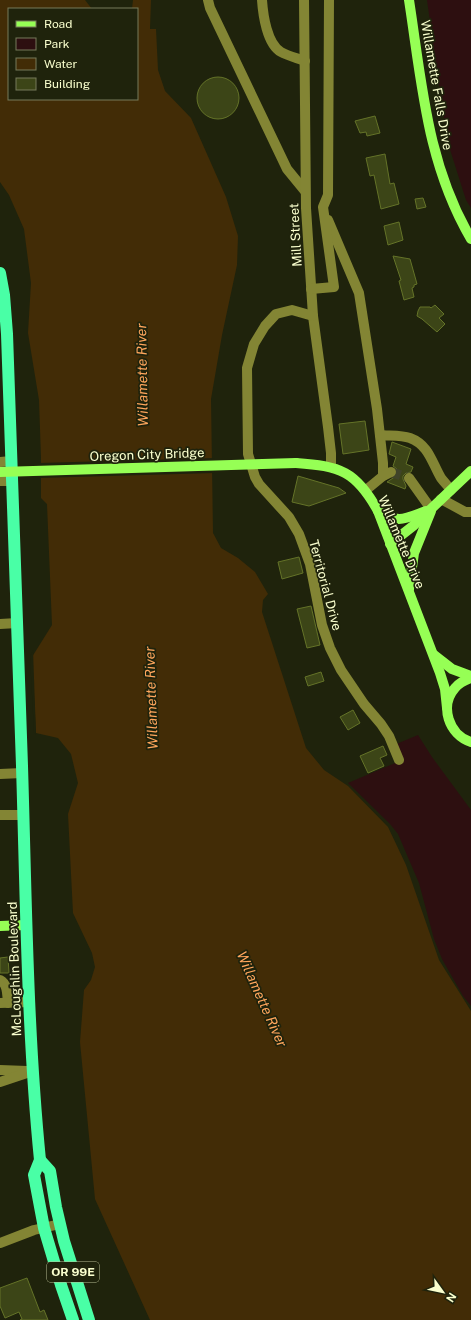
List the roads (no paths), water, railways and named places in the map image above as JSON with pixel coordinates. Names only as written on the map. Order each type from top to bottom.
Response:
[{"type":"highway","name":"McLoughlin Boulevard","points":[[0,273],[4,295],[6,481],[17,623],[26,925],[33,1071],[40,1160],[34,1175],[44,1228],[73,1320]]},
{"type":"highway","name":"McLoughlin Boulevard","points":[[40,1160],[50,1171],[60,1224],[89,1320]]},
{"type":"main road","name":"Willamette Falls Drive","points":[[409,0],[426,112],[435,154],[444,185],[471,239]]},
{"type":"main road","name":"Willamette Drive","points":[[296,463],[331,467],[350,476],[366,490],[378,512],[440,673],[445,689],[448,719],[452,728],[460,736],[471,742]]},
{"type":"main road","name":"Oregon City Bridge","points":[[0,472],[296,463]]},
{"type":"main road","points":[[390,544],[404,534],[471,471]]},
{"type":"main road","points":[[378,512],[387,517],[398,520],[406,519],[431,509]]},
{"type":"main road","points":[[408,590],[414,553],[431,509]]},
{"type":"main road","points":[[433,654],[452,669],[471,677]]},
{"type":"main road","points":[[447,708],[449,698],[455,688],[463,681],[471,677]]},
{"type":"main road","points":[[0,926],[26,925]]},
{"type":"street","points":[[208,0],[210,8],[287,169],[305,191]]},
{"type":"street","points":[[262,0],[268,33],[280,52],[305,61]]},
{"type":"street","name":"Mill Street","points":[[304,0],[305,191],[311,289],[331,453],[331,467]]},
{"type":"street","points":[[311,289],[334,287],[323,207],[328,195],[329,0]]},
{"type":"street","points":[[306,208],[323,207]]},
{"type":"street","points":[[323,207],[359,294],[383,463],[387,474],[366,490]]},
{"type":"street","name":"Territorial Drive","points":[[314,316],[292,310],[276,314],[265,326],[254,344],[248,368],[248,454],[255,477],[259,484],[289,517],[299,534],[310,564],[322,624],[332,654],[364,704],[389,736],[399,760]]},
{"type":"street","points":[[380,435],[408,437],[418,441],[426,448],[432,457],[442,479],[452,490]]},
{"type":"street","points":[[409,478],[431,509]]},
{"type":"street","points":[[441,499],[465,512],[471,512]]},
{"type":"street","points":[[0,624],[17,623]]},
{"type":"street","points":[[0,774],[22,770]]},
{"type":"street","points":[[0,815],[23,815]]},
{"type":"street","points":[[0,980],[6,985],[4,1003],[30,1002]]},
{"type":"street","points":[[0,1070],[33,1071]]},
{"type":"street","points":[[0,1082],[33,1071]]},
{"type":"street","points":[[0,1243],[60,1224]]},
{"type":"water","name":"Willamette River","points":[[0,0],[85,0],[91,8],[8,8],[8,100],[138,100],[138,8],[132,8],[133,0],[151,0],[150,29],[156,29],[158,70],[165,91],[191,118],[226,197],[238,236],[237,265],[222,335],[211,399],[213,533],[221,548],[238,558],[255,572],[268,594],[263,600],[262,612],[306,748],[324,770],[348,786],[388,827],[406,865],[439,960],[471,1011],[471,1320],[150,1320],[95,1199],[80,1042],[84,990],[91,980],[95,967],[92,953],[73,913],[68,814],[78,783],[71,754],[58,738],[36,733],[32,657],[52,625],[47,504],[41,498],[39,400],[28,333],[31,283],[24,229],[9,195],[0,182]]},
{"type":"tunnel","points":[[391,472],[409,478]]}]
